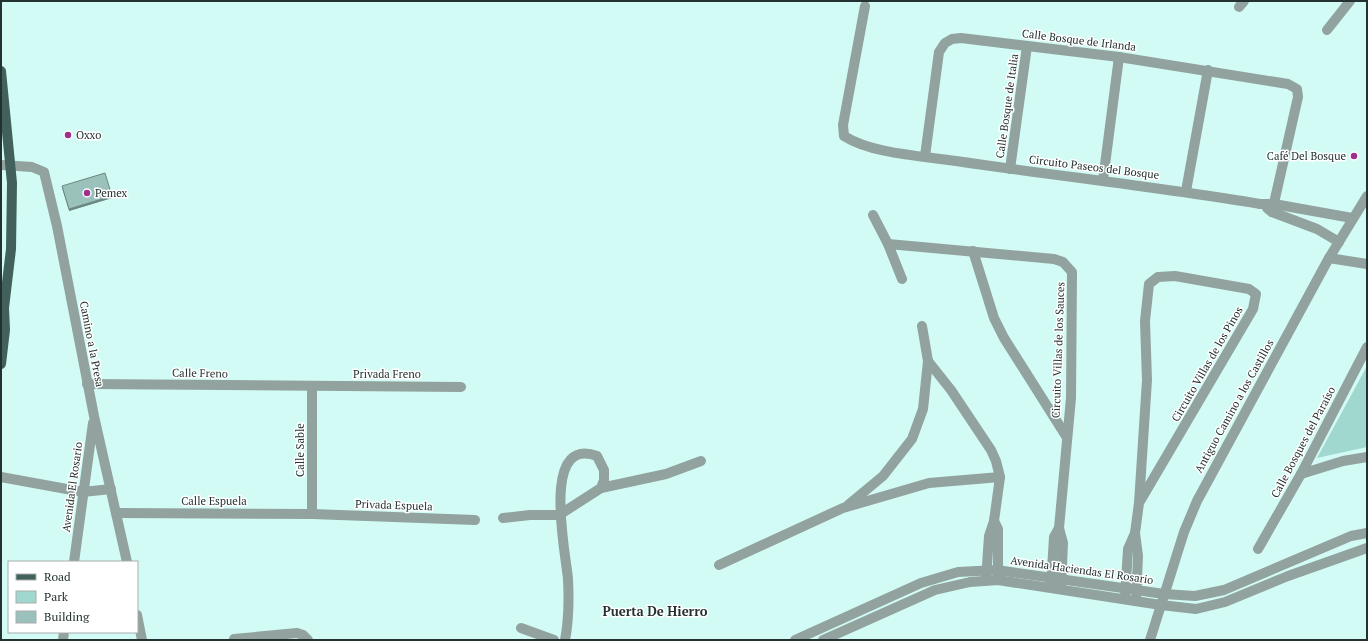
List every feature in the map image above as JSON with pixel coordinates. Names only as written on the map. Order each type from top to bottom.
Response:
[{"type":"main road","points":[[1,71],[4,165],[12,183],[11,249],[2,311],[5,330],[1,364]]},
{"type":"street","points":[[1327,30],[1350,1]]},
{"type":"street","name":"Circuito Paseos del Bosque","points":[[865,6],[843,125],[844,136],[871,148],[1010,169],[1103,180],[1260,204],[1273,208],[1317,229],[1339,242]]},
{"type":"street","name":"Calle Bosque de Irlanda","points":[[925,156],[939,52],[941,46],[948,40],[961,38],[1119,57],[1208,70],[1288,84],[1295,87],[1298,97],[1273,208]]},
{"type":"street","name":"Calle Bosque de Italia","points":[[1010,169],[1027,46]]},
{"type":"street","points":[[1103,180],[1119,57]]},
{"type":"street","points":[[1186,192],[1208,70]]},
{"type":"street","name":"Camino a la Presa","points":[[4,165],[32,167],[44,172],[57,226],[87,384],[127,561]]},
{"type":"street","name":"Antiguo Camino a los Castillos","points":[[1150,640],[1184,532],[1197,501],[1329,258],[1352,218],[1367,196]]},
{"type":"street","name":"Circuito Paseos del Bosque","points":[[1273,208],[1352,218]]},
{"type":"street","points":[[872,215],[888,244],[902,279]]},
{"type":"street","name":"Circuito Villas de los Sauces","points":[[888,244],[1054,259],[1063,262],[1072,272],[1071,392],[1059,528],[1063,543],[1056,583]]},
{"type":"street","name":"Circuito Villas de los Sauces","points":[[973,251],[997,325],[1017,360],[1066,436]]},
{"type":"street","points":[[1329,258],[1367,264]]},
{"type":"street","name":"Circuito Villas de los Pinos","points":[[1124,599],[1128,549],[1135,532],[1140,503],[1147,380],[1144,321],[1149,284],[1153,280],[1164,276],[1249,289],[1256,294],[1253,309],[1140,503]]},
{"type":"street","points":[[843,508],[883,476],[912,439],[923,409],[928,361],[922,326]]},
{"type":"street","name":"Calle Bosques del Paraíso","points":[[1258,548],[1301,474],[1367,347]]},
{"type":"street","points":[[928,361],[951,390],[991,450],[1000,477],[994,521],[989,536],[986,575]]},
{"type":"street","name":"Calle Freno","points":[[87,384],[312,386]]},
{"type":"street","name":"Privada Freno","points":[[312,386],[461,386]]},
{"type":"street","name":"Calle Sable","points":[[312,386],[312,514]]},
{"type":"street","name":"Avenida El Rosario","points":[[74,561],[94,416]]},
{"type":"street","points":[[565,640],[568,624],[568,581],[559,515],[562,479],[568,463],[573,458],[587,454],[597,456],[604,470],[604,480],[601,488]]},
{"type":"street","points":[[1301,474],[1343,461],[1367,457]]},
{"type":"street","points":[[503,518],[530,515],[559,515],[601,488],[666,474],[700,461]]},
{"type":"street","points":[[1,477],[83,492],[110,489]]},
{"type":"street","points":[[719,565],[843,508],[929,483],[1000,477]]},
{"type":"street","name":"Calle Espuela","points":[[116,513],[312,514]]},
{"type":"street","name":"Privada Espuela","points":[[312,514],[475,520]]},
{"type":"street","points":[[994,521],[998,529],[997,575]]},
{"type":"street","name":"Circuito Villas de los Pinos","points":[[1135,532],[1138,549],[1136,601]]},
{"type":"street","name":"Avenida Haciendas El Rosario","points":[[795,640],[921,583],[958,572],[1195,596],[1228,588],[1351,536],[1367,533]]},
{"type":"street","name":"Avenida Haciendas El Rosario","points":[[1056,583],[1124,599],[1161,605],[1196,608],[1211,607],[1288,576],[1367,548]]},
{"type":"street","name":"Avenida Haciendas El Rosario","points":[[823,640],[935,590],[986,575]]},
{"type":"street","points":[[1228,588],[1230,600]]},
{"type":"street","points":[[138,620],[142,640]]},
{"type":"street","points":[[520,628],[554,640]]},
{"type":"street","points":[[234,639],[297,633],[303,634],[308,640]]},
{"type":"green space","points":[[1367,366],[1367,447],[1317,458]]},
{"type":"building","name":"Pemex","points":[[105,173],[112,196],[69,209],[62,186]]},
{"type":"place","name":"Oxxo","points":[[68,135]]},
{"type":"place","name":"Café Del Bosque","points":[[1354,156]]},
{"type":"place","name":"Pemex","points":[[87,193]]},
{"type":"district","name":"Puerta De Hierro","points":[[655,611]]}]
